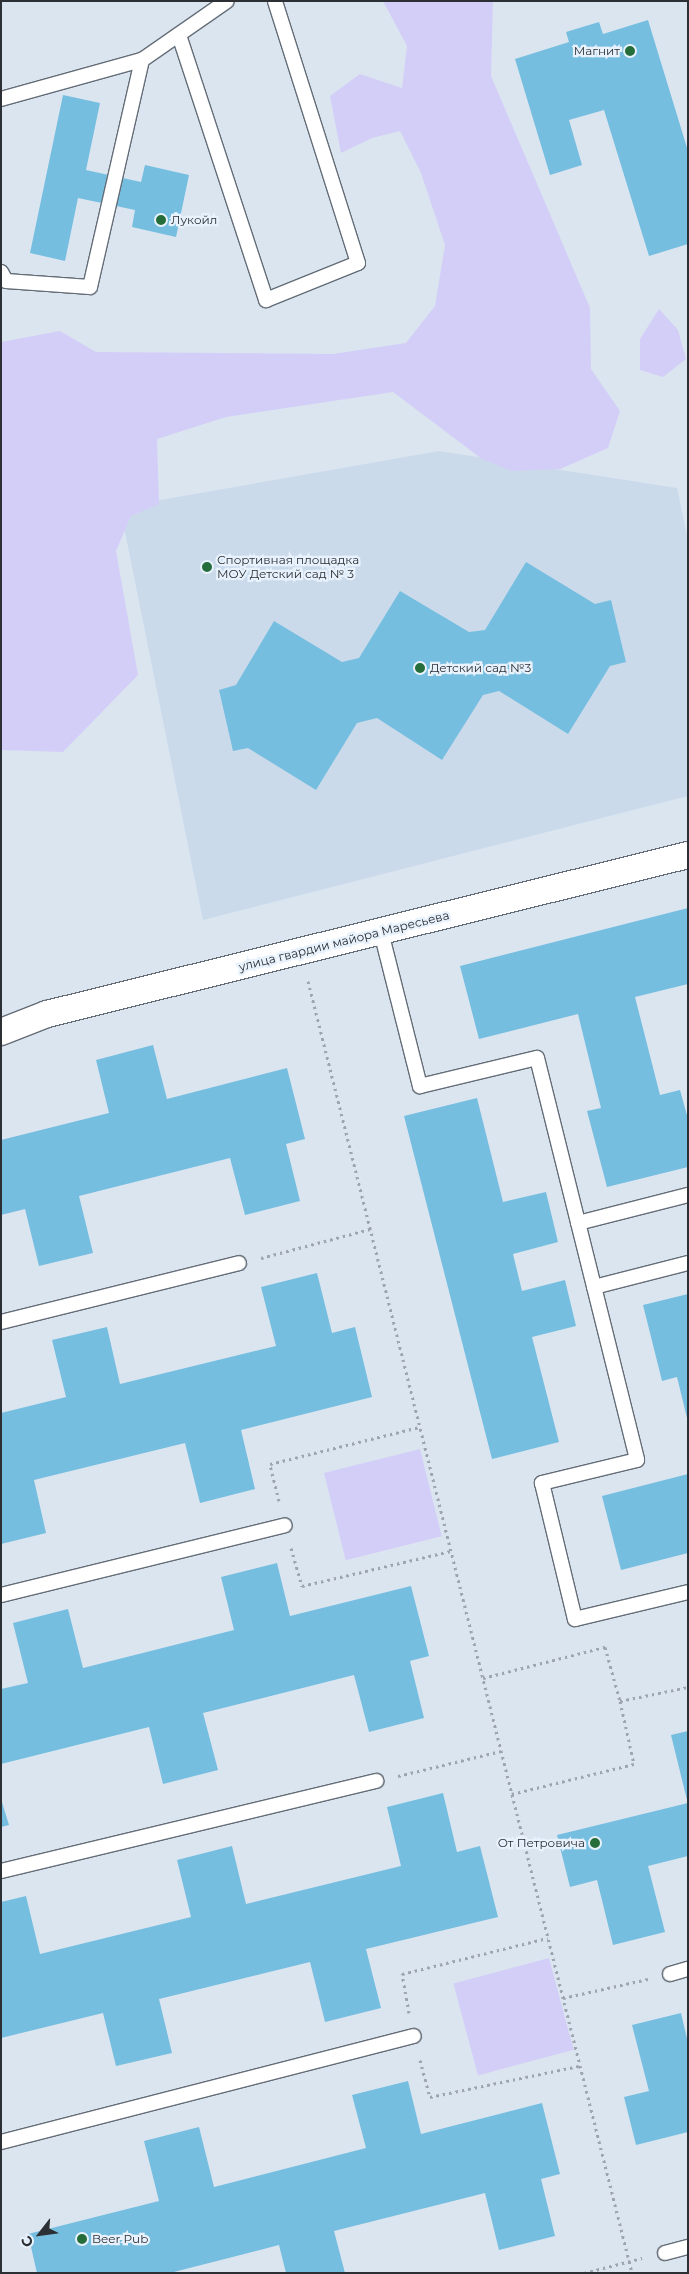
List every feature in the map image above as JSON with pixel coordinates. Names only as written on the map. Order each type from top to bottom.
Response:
[{"type":"street","name":"улица гвардии майора Маресьева","points":[[1,1032],[47,1014],[688,855]]},
{"type":"lane","points":[[1,99],[142,60],[227,1]]},
{"type":"lane","points":[[179,35],[266,300],[358,263],[275,1]]},
{"type":"lane","points":[[1,272],[6,281],[90,287],[142,60]]},
{"type":"lane","points":[[381,932],[420,1086],[537,1058],[637,1460],[542,1482],[575,1619],[688,1592]]},
{"type":"lane","points":[[578,1223],[688,1195]]},
{"type":"lane","points":[[594,1287],[688,1263]]},
{"type":"lane","points":[[1,1322],[239,1264]]},
{"type":"lane","points":[[1,1595],[284,1525]]},
{"type":"lane","points":[[1,1870],[376,1781]]},
{"type":"lane","points":[[670,1974],[688,1969]]},
{"type":"lane","points":[[1,2142],[414,2036]]},
{"type":"lane","points":[[665,2253],[688,2247]]},
{"type":"path","points":[[300,952],[632,2273]]},
{"type":"path","points":[[239,1264],[370,1229]]},
{"type":"path","points":[[420,1427],[270,1464],[284,1525],[302,1586],[450,1551]]},
{"type":"path","points":[[483,1678],[605,1647],[620,1702],[634,1764],[512,1794]]},
{"type":"path","points":[[620,1702],[688,1687]]},
{"type":"path","points":[[376,1781],[501,1751]]},
{"type":"path","points":[[548,1938],[402,1974],[414,2036],[430,2097],[580,2066]]},
{"type":"path","points":[[563,1998],[670,1974]]},
{"type":"path","points":[[584,2273],[629,2261]]},
{"type":"shaded area","points":[[383,1],[493,1],[491,76],[590,308],[591,369],[620,411],[608,448],[560,469],[512,471],[482,459],[393,392],[226,417],[157,439],[159,504],[131,516],[116,551],[138,675],[63,752],[1,750],[1,342],[60,331],[96,352],[333,354],[406,343],[435,306],[445,245],[421,173],[400,131],[372,138],[341,153],[330,96],[360,74],[402,88],[407,46]]},
{"type":"shaded area","points":[[659,309],[678,330],[686,359],[663,377],[640,370],[640,339]]},
{"type":"shaded area","name":"Детский сад №3","points":[[439,451],[677,488],[688,540],[688,796],[203,920],[120,507]]},
{"type":"shaded area","points":[[420,1449],[442,1536],[346,1560],[324,1473]]},
{"type":"shaded area","points":[[549,1958],[574,2050],[478,2075],[453,1984]]},
{"type":"building","points":[[648,20],[688,151],[688,244],[649,256],[604,110],[569,120],[582,165],[550,175],[515,59],[569,42],[566,32],[599,22],[603,34]]},
{"type":"building","points":[[63,95],[100,103],[86,170],[141,182],[145,165],[189,175],[176,237],[132,227],[135,210],[78,198],[65,261],[30,253]]},
{"type":"building","points":[[526,562],[595,604],[611,600],[626,662],[610,666],[568,734],[499,691],[483,695],[442,760],[377,718],[357,723],[316,790],[248,748],[233,751],[219,690],[236,685],[274,621],[342,662],[359,658],[400,591],[469,632],[485,630]]},
{"type":"building","points":[[688,908],[688,984],[635,997],[660,1095],[680,1090],[688,1119],[688,1167],[607,1187],[587,1111],[601,1108],[578,1014],[479,1039],[460,966]]},
{"type":"building","points":[[153,1045],[167,1099],[287,1068],[305,1139],[286,1144],[300,1201],[245,1215],[230,1158],[79,1196],[93,1253],[39,1266],[25,1209],[1,1215],[1,1140],[109,1113],[96,1060]]},
{"type":"building","points":[[477,1098],[503,1202],[546,1192],[558,1242],[513,1254],[522,1291],[565,1280],[576,1326],[532,1337],[559,1442],[492,1459],[404,1116]]},
{"type":"building","points":[[317,1273],[332,1333],[355,1327],[372,1397],[241,1430],[255,1489],[200,1503],[185,1443],[34,1480],[46,1533],[1,1544],[1,1413],[66,1397],[52,1340],[107,1327],[120,1384],[276,1346],[261,1287]]},
{"type":"building","points":[[688,1294],[687,1418],[677,1377],[662,1381],[643,1305]]},
{"type":"building","points":[[688,1474],[688,1553],[621,1570],[602,1496]]},
{"type":"building","points":[[277,1563],[290,1616],[411,1586],[429,1656],[410,1661],[424,1718],[369,1732],[354,1675],[203,1713],[218,1770],[163,1784],[149,1727],[1,1764],[1,1689],[28,1683],[13,1623],[68,1609],[83,1668],[234,1630],[221,1577]]},
{"type":"building","points":[[688,1731],[688,1800],[687,1800],[671,1735]]},
{"type":"building","points":[[443,1793],[457,1852],[480,1846],[498,1917],[366,1949],[381,2008],[325,2022],[310,1962],[159,1999],[172,2053],[116,2066],[103,2013],[1,2038],[1,1902],[26,1896],[40,1954],[191,1917],[177,1860],[232,1846],[246,1904],[401,1866],[387,1807]]},
{"type":"building","points":[[1,1799],[9,1825],[1,1827]]},
{"type":"building","points":[[688,1803],[688,1856],[648,1866],[665,1932],[613,1945],[597,1880],[570,1887],[557,1835]]},
{"type":"building","points":[[681,2013],[688,2043],[688,2132],[636,2145],[624,2097],[649,2091],[632,2025]]},
{"type":"building","points":[[408,2081],[421,2134],[542,2103],[560,2174],[541,2179],[555,2236],[499,2250],[485,2193],[334,2231],[345,2273],[286,2273],[279,2245],[170,2273],[37,2273],[28,2234],[159,2201],[144,2141],[199,2127],[214,2187],[366,2148],[352,2095]]},
{"type":"place","name":"Магнит","points":[[630,51]]},
{"type":"place","name":"Лукойл","points":[[161,220]]},
{"type":"place","name":"Спортивная площадка МОУ Детский сад № 3","points":[[207,567]]},
{"type":"place","name":"Детский сад №3","points":[[420,668]]},
{"type":"place","name":"От Петровича","points":[[595,1843]]},
{"type":"place","name":"Beer Pub","points":[[82,2239]]}]
